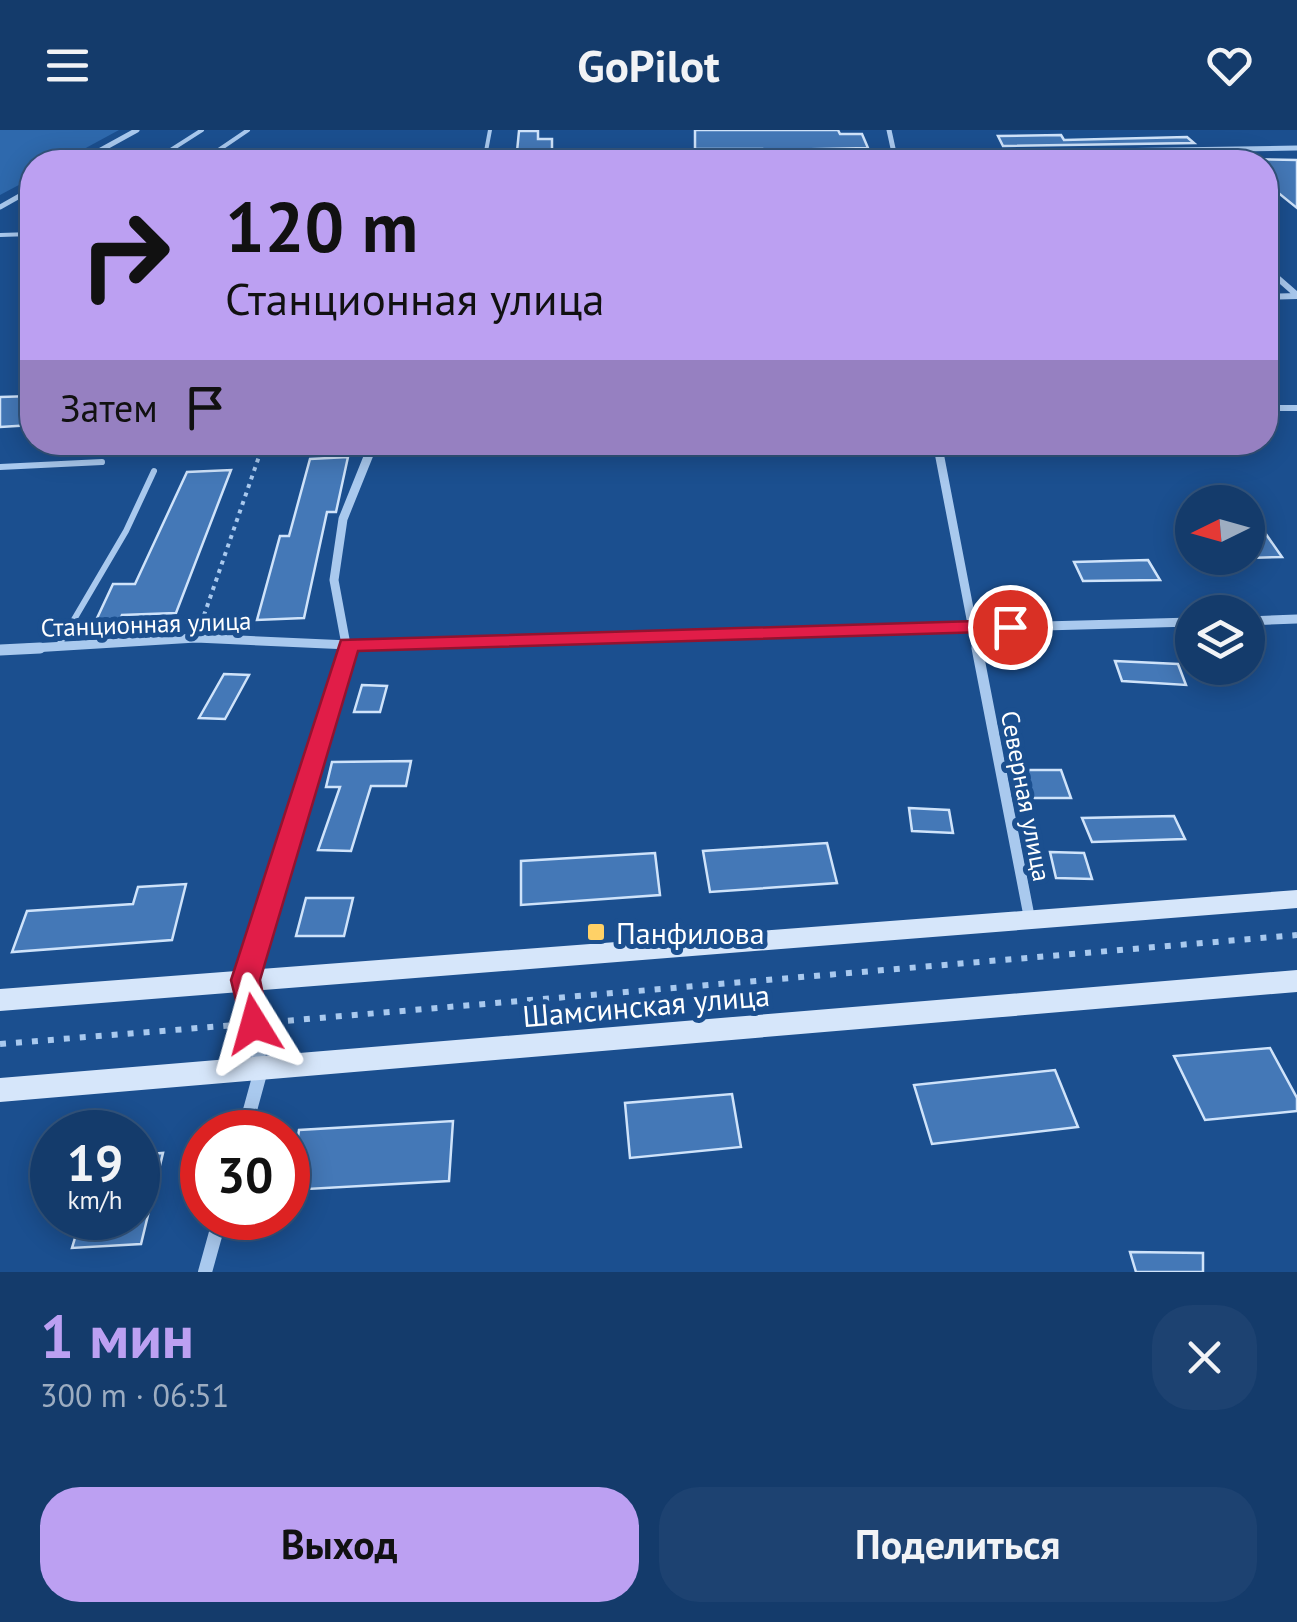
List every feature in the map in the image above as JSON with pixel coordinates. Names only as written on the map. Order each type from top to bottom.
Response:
[{"type":"main road","name":"Шамсинская улица","points":[[0,1000],[1297,900]]},
{"type":"main road","name":"Шамсинская улица","points":[[0,1090],[1297,981]]},
{"type":"street","points":[[102,150],[138,130]]},
{"type":"street","points":[[1224,150],[1297,148]]},
{"type":"street","points":[[1278,279],[1297,296]]},
{"type":"street","points":[[250,1110],[261,1070],[246,980],[349,644],[334,580],[343,519],[369,455]]},
{"type":"street","name":"Северная улица","points":[[940,455],[1030,921]]},
{"type":"street","points":[[1265,620],[1297,619]]},
{"type":"street","name":"Станционная улица","points":[[0,650],[196,638],[349,644],[1175,622]]},
{"type":"street","points":[[204,1272],[213,1240]]},
{"type":"lane","points":[[171,150],[202,130]]},
{"type":"lane","points":[[219,150],[248,130]]},
{"type":"lane","points":[[0,468],[102,462]]},
{"type":"lane","points":[[58,645],[126,531],[154,471]]},
{"type":"path","points":[[196,638],[259,455]]},
{"type":"path","points":[[0,1044],[1297,936]]},
{"type":"shaded area","points":[[0,130],[119,130],[82,150],[20,150],[20,184],[0,195]]},
{"type":"building","points":[[695,130],[838,130],[840,134],[862,134],[868,148],[777,150],[695,149]]},
{"type":"building","points":[[519,131],[538,131],[538,139],[552,139],[552,150],[517,150]]},
{"type":"building","points":[[1061,135],[1064,140],[1187,137],[1194,143],[1003,146],[998,136]]},
{"type":"building","points":[[1278,160],[1297,160],[1297,208],[1278,193]]},
{"type":"building","points":[[20,396],[20,426],[0,427],[0,397]]},
{"type":"building","points":[[348,457],[336,512],[327,512],[304,618],[257,620],[280,536],[289,536],[310,459]]},
{"type":"building","points":[[231,470],[176,613],[122,615],[116,628],[92,629],[113,584],[135,584],[187,472]]},
{"type":"building","points":[[1265,533],[1282,557],[1265,558]]},
{"type":"building","points":[[1148,560],[1160,580],[1083,581],[1074,562]]},
{"type":"building","points":[[1115,661],[1175,664],[1175,684],[1122,681]]},
{"type":"building","points":[[224,674],[249,675],[225,719],[199,718]]},
{"type":"building","points":[[362,685],[387,686],[380,712],[354,712]]},
{"type":"building","points":[[411,761],[406,786],[371,786],[351,851],[318,850],[340,787],[326,787],[332,762]]},
{"type":"building","points":[[1017,770],[1061,770],[1071,798],[1026,798]]},
{"type":"building","points":[[909,808],[949,810],[953,833],[912,831]]},
{"type":"building","points":[[1174,816],[1185,839],[1092,842],[1082,818]]},
{"type":"building","points":[[827,843],[837,883],[710,892],[703,851]]},
{"type":"building","points":[[1050,852],[1084,853],[1092,879],[1056,878]]},
{"type":"building","points":[[655,853],[660,895],[521,905],[521,861]]},
{"type":"building","points":[[186,884],[172,940],[12,952],[27,911],[133,904],[138,887]]},
{"type":"building","points":[[306,898],[353,898],[344,936],[296,936]]},
{"type":"building","points":[[1270,1048],[1297,1098],[1297,1111],[1205,1120],[1174,1056]]},
{"type":"building","points":[[1055,1070],[1078,1127],[932,1144],[914,1085]]},
{"type":"building","points":[[732,1094],[741,1147],[630,1158],[625,1103]]},
{"type":"building","points":[[453,1121],[449,1181],[310,1189],[310,1129]]},
{"type":"building","points":[[74,1240],[142,1240],[141,1244],[72,1248]]},
{"type":"building","points":[[1130,1252],[1203,1253],[1203,1272],[1136,1272]]},
{"type":"place","name":"Панфилова","points":[[596,932]]},
{"type":"route","points":[[254,1024],[246,980],[349,644],[1010,627]]}]
